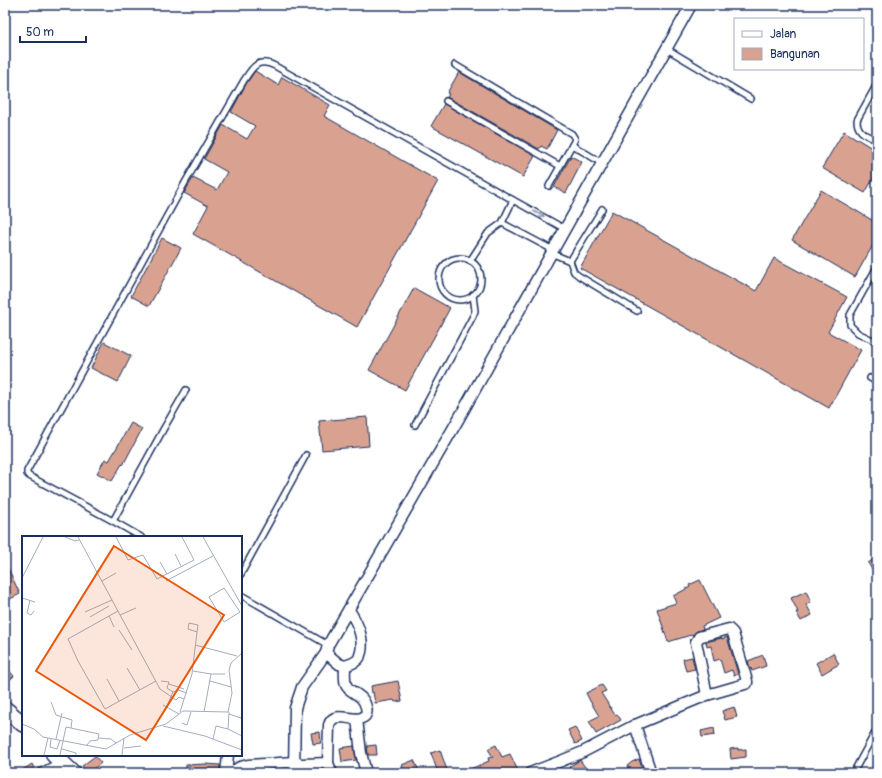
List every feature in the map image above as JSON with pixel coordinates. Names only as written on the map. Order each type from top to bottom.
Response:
[{"type":"street","points":[[294,773],[295,708],[302,686],[327,649],[458,420],[691,5]]},
{"type":"street","points":[[327,649],[340,664],[345,666],[359,658],[362,643],[358,626],[349,610]]},
{"type":"street","points":[[530,773],[583,752],[635,726],[707,695],[747,683],[748,681],[733,633],[729,629],[699,637],[696,642],[707,695]]},
{"type":"street","points":[[332,773],[328,763],[330,722],[332,719],[341,716],[357,719],[363,717],[366,714],[367,709],[361,697],[350,690],[346,685],[345,666]]},
{"type":"street","points":[[5,709],[22,723]]},
{"type":"street","points":[[357,719],[361,753],[366,773]]},
{"type":"street","points":[[635,726],[651,773]]},
{"type":"street","points":[[226,773],[228,756]]},
{"type":"street","points":[[230,773],[240,767],[248,765],[294,762],[302,764],[328,763]]},
{"type":"street","points":[[43,773],[63,764]]},
{"type":"lane","points":[[667,48],[751,99]]},
{"type":"lane","points":[[139,536],[26,474],[186,181],[243,82],[252,68],[257,64],[267,62],[275,66],[565,228]]},
{"type":"lane","points":[[455,65],[572,134],[575,139],[549,186]]},
{"type":"lane","points":[[877,84],[857,120],[857,125],[860,131],[877,141]]},
{"type":"lane","points":[[446,101],[560,166]]},
{"type":"lane","points":[[572,145],[602,163]]},
{"type":"lane","points":[[470,261],[488,233],[502,222],[513,200]]},
{"type":"lane","points":[[570,262],[602,209]]},
{"type":"lane","points":[[502,222],[570,262],[574,272],[579,276],[637,311]]},
{"type":"lane","points":[[460,258],[470,261],[477,268],[480,277],[479,287],[473,295],[464,299],[454,299],[445,294],[440,286],[439,276],[443,266],[451,260],[460,258]]},
{"type":"lane","points":[[877,267],[850,315],[850,325],[858,333],[877,342]]},
{"type":"lane","points":[[415,424],[473,316],[475,311],[473,295]]},
{"type":"lane","points":[[870,378],[877,382]]},
{"type":"lane","points":[[113,521],[186,390]]},
{"type":"lane","points":[[242,572],[306,454]]},
{"type":"lane","points":[[242,596],[327,649]]},
{"type":"lane","points":[[853,773],[877,729]]},
{"type":"building","points":[[255,71],[278,85],[282,77],[330,105],[324,116],[438,181],[357,327],[193,234],[208,206],[184,193],[193,178],[217,190],[227,172],[204,159],[223,125],[247,139],[255,126],[231,112]]},
{"type":"building","points":[[459,72],[557,130],[547,149],[541,146],[539,149],[447,97],[449,94],[447,93]]},
{"type":"building","points":[[444,104],[535,156],[523,177],[431,126]]},
{"type":"building","points":[[844,131],[877,151],[877,172],[865,193],[822,168]]},
{"type":"building","points":[[571,156],[582,162],[566,193],[554,187]]},
{"type":"building","points":[[821,190],[877,223],[877,238],[855,277],[792,240]]},
{"type":"building","points":[[612,211],[756,291],[774,258],[847,297],[828,332],[861,350],[829,408],[580,268]]},
{"type":"building","points":[[162,238],[181,248],[149,306],[131,296]]},
{"type":"building","points":[[414,288],[450,308],[405,390],[369,370]]},
{"type":"building","points":[[104,342],[131,356],[118,382],[91,368]]},
{"type":"building","points":[[367,417],[369,446],[322,450],[319,421]]},
{"type":"building","points":[[131,423],[142,429],[123,465],[122,464],[112,481],[97,473],[105,459],[109,461]]},
{"type":"building","points":[[877,557],[877,578],[868,563]]},
{"type":"building","points":[[5,562],[20,594],[10,599],[5,587]]},
{"type":"building","points":[[700,580],[719,618],[702,626],[703,629],[694,634],[668,642],[657,609],[676,603],[673,596],[690,587],[689,585]]},
{"type":"building","points":[[806,591],[811,602],[806,604],[812,615],[801,621],[791,598]]},
{"type":"building","points":[[727,637],[738,674],[734,676],[732,670],[724,673],[720,659],[714,661],[711,646],[707,647],[706,642]]},
{"type":"building","points":[[833,653],[839,664],[822,674],[816,663]]},
{"type":"building","points":[[763,655],[766,666],[752,671],[748,661]]},
{"type":"building","points":[[692,657],[695,669],[686,671],[683,659]]},
{"type":"building","points":[[5,666],[14,676],[5,684]]},
{"type":"building","points":[[398,681],[402,701],[395,702],[394,700],[375,703],[371,686]]},
{"type":"building","points":[[602,685],[606,691],[601,693],[615,715],[617,714],[621,720],[596,734],[589,721],[599,716],[586,693]]},
{"type":"building","points":[[734,707],[737,717],[725,720],[722,711]]},
{"type":"building","points":[[575,727],[582,741],[575,744],[568,730]]},
{"type":"building","points":[[714,728],[715,735],[702,737],[701,731]]},
{"type":"building","points":[[320,732],[321,743],[313,744],[311,733]]},
{"type":"building","points":[[376,745],[377,755],[368,755],[367,746]]},
{"type":"building","points":[[496,745],[502,757],[510,754],[519,773],[461,773],[489,761],[488,758],[493,757],[488,749]]},
{"type":"building","points":[[354,746],[356,760],[342,762],[340,748]]},
{"type":"building","points":[[738,748],[738,750],[746,749],[746,757],[731,759],[730,749]]},
{"type":"building","points":[[440,750],[448,773],[438,773],[431,753]]},
{"type":"building","points":[[95,756],[101,763],[88,773],[82,766]]},
{"type":"building","points":[[639,759],[642,768],[631,772],[627,766]]},
{"type":"building","points":[[414,760],[420,773],[405,773],[402,765]]},
{"type":"building","points":[[580,760],[587,770],[582,773],[573,773],[569,767]]},
{"type":"building","points":[[32,764],[35,770],[31,773],[18,773]]},
{"type":"building","points":[[186,765],[220,765],[220,773],[186,773]]},
{"type":"building","points":[[287,769],[288,772],[253,773],[253,771]]}]
